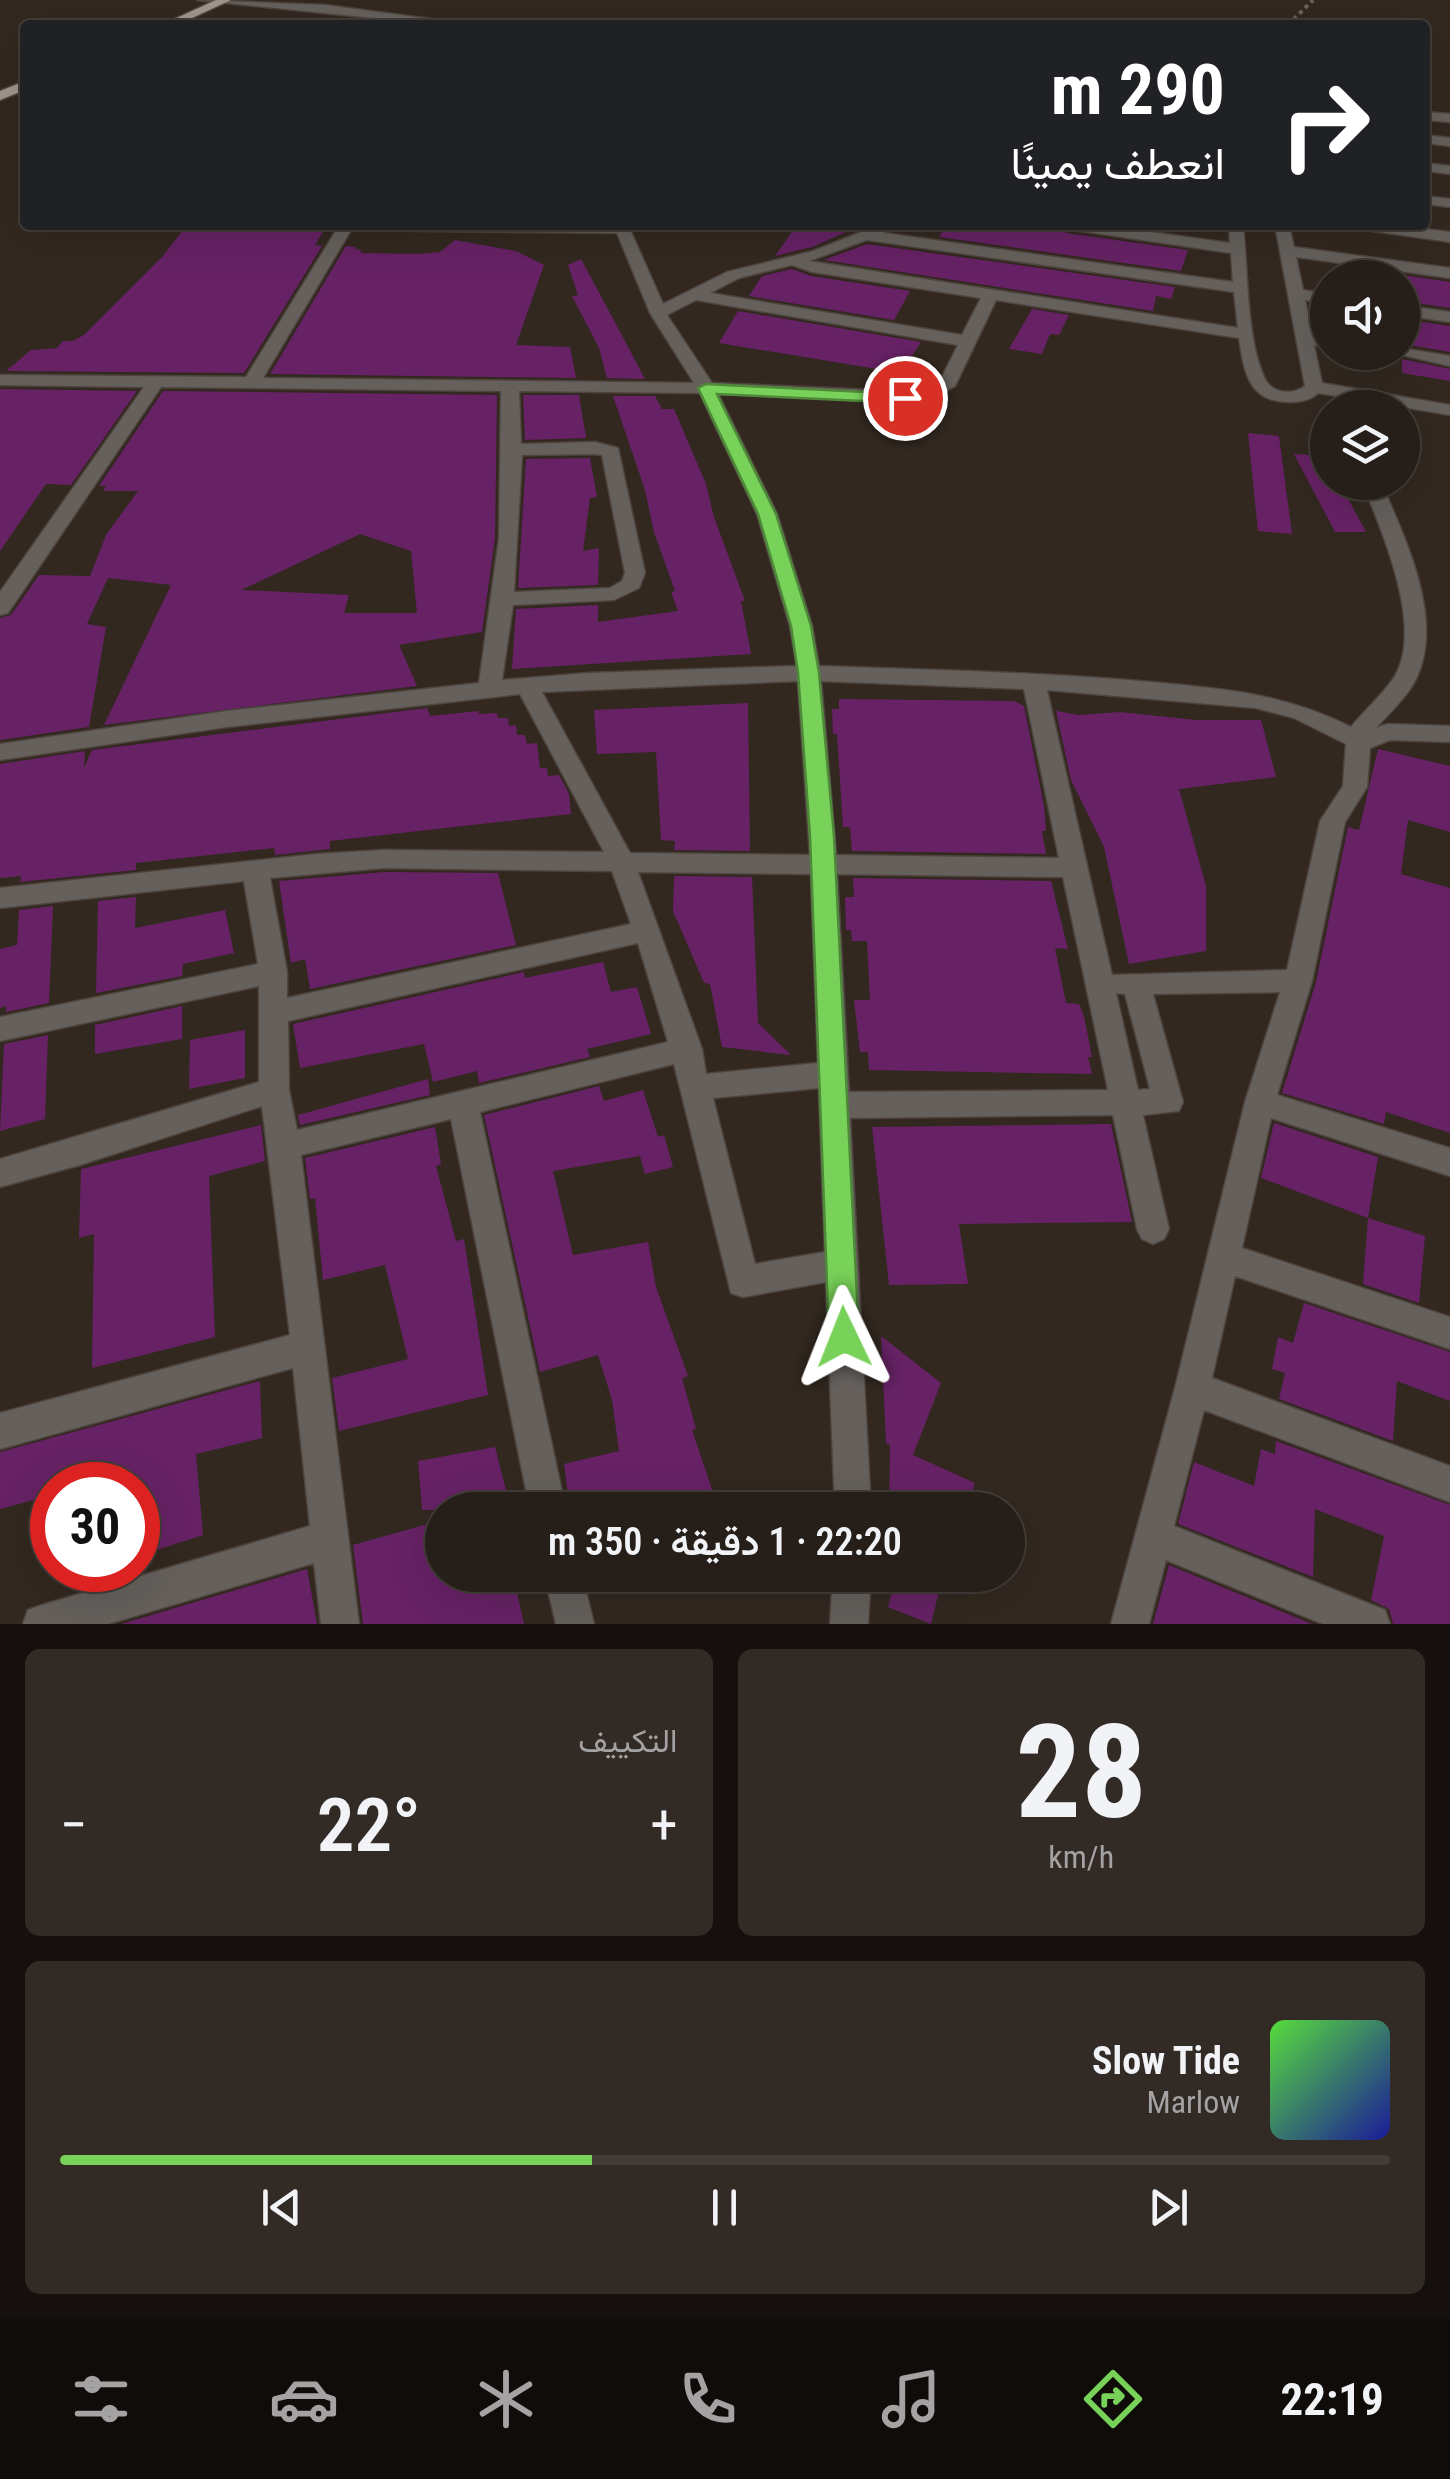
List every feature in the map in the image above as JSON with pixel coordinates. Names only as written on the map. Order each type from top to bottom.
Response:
[{"type":"main road","points":[[178,20],[224,0]]},
{"type":"street","points":[[203,0],[455,16],[462,20]]},
{"type":"street","points":[[250,383],[341,230]]},
{"type":"street","points":[[624,230],[658,313],[706,388],[767,514],[801,626],[809,673],[823,862],[852,1492]]},
{"type":"street","points":[[658,313],[755,268],[795,261],[879,230]]},
{"type":"street","points":[[1103,230],[1238,249]]},
{"type":"street","points":[[1236,230],[1247,334],[1260,387],[1287,397],[1306,396],[1314,387]]},
{"type":"street","points":[[1283,230],[1302,338],[1314,387],[1320,390]]},
{"type":"street","points":[[1396,230],[1450,237]]},
{"type":"street","points":[[866,236],[1242,288]]},
{"type":"street","points":[[1287,251],[1450,274]]},
{"type":"street","points":[[795,261],[990,296],[1247,334]]},
{"type":"street","points":[[1295,294],[1310,296]]},
{"type":"street","points":[[694,295],[967,340]]},
{"type":"street","points":[[0,380],[706,388],[922,397],[946,386],[990,296]]},
{"type":"street","points":[[1420,313],[1450,317]]},
{"type":"street","points":[[1302,338],[1310,339]]},
{"type":"street","points":[[1420,356],[1450,361]]},
{"type":"street","points":[[0,608],[156,382]]},
{"type":"street","points":[[489,689],[506,600],[514,450],[510,386]]},
{"type":"street","points":[[1420,407],[1450,410]]},
{"type":"street","points":[[506,600],[614,594],[632,584],[635,573],[611,452],[596,448],[514,450]]},
{"type":"street","points":[[1130,1624],[1192,1388],[1260,1102],[1298,981],[1332,821],[1355,788],[1363,724],[1404,681],[1415,654],[1415,624],[1404,574],[1378,500]]},
{"type":"street","points":[[0,752],[228,718],[489,689],[809,673],[1034,682],[1256,700],[1302,712],[1358,741],[1388,732],[1450,734]]},
{"type":"street","points":[[1034,682],[1154,1229]]},
{"type":"street","points":[[528,686],[621,861],[647,932],[687,1049],[743,1282],[841,1264]]},
{"type":"street","points":[[0,898],[384,859],[1074,868]]},
{"type":"street","points":[[255,870],[273,972],[274,1090],[285,1146],[340,1624]]},
{"type":"street","points":[[274,1013],[647,932]]},
{"type":"street","points":[[0,1029],[273,972]]},
{"type":"street","points":[[1100,982],[1298,981]]},
{"type":"street","points":[[697,1088],[833,1089],[1168,1102],[1136,983]]},
{"type":"street","points":[[285,1146],[687,1049]]},
{"type":"street","points":[[0,1172],[80,1152],[274,1090]]},
{"type":"street","points":[[463,1102],[544,1492]]},
{"type":"street","points":[[1260,1102],[1450,1162]]},
{"type":"street","points":[[1224,1257],[1450,1333]]},
{"type":"street","points":[[0,1431],[308,1347]]},
{"type":"street","points":[[1192,1388],[1450,1484]]},
{"type":"street","points":[[1153,1536],[1371,1624]]},
{"type":"street","points":[[42,1624],[328,1540]]},
{"type":"street","points":[[567,1592],[575,1624]]},
{"type":"street","points":[[849,1624],[851,1592]]},
{"type":"path","points":[[1293,20],[1313,0]]},
{"type":"building","points":[[183,230],[324,230],[315,245],[322,246],[244,373],[6,371],[31,350],[57,348],[63,341],[84,335],[162,257]]},
{"type":"building","points":[[793,230],[851,230],[812,247],[775,256]]},
{"type":"building","points":[[943,230],[1062,230],[1188,250],[1181,271],[939,237]]},
{"type":"building","points":[[455,240],[516,251],[544,265],[516,345],[570,347],[576,378],[270,374],[346,246],[362,250],[360,253],[420,254],[440,252]]},
{"type":"building","points":[[867,244],[1175,287],[1171,299],[1156,296],[1153,311],[824,260]]},
{"type":"building","points":[[581,259],[645,379],[607,378],[599,348],[572,296],[578,295],[568,265]]},
{"type":"building","points":[[792,269],[811,276],[910,291],[894,320],[749,296],[762,276]]},
{"type":"building","points":[[1420,278],[1450,282],[1450,308],[1420,304]]},
{"type":"building","points":[[1032,309],[1069,315],[1059,335],[1050,334],[1042,354],[1009,349]]},
{"type":"building","points":[[738,311],[921,342],[901,373],[719,343]]},
{"type":"building","points":[[1420,322],[1450,326],[1450,352],[1420,347]]},
{"type":"building","points":[[1420,363],[1450,369],[1450,381],[1402,373],[1420,370]]},
{"type":"building","points":[[0,389],[137,391],[71,485],[46,484],[0,551]]},
{"type":"building","points":[[163,391],[497,395],[495,538],[482,632],[399,645],[417,686],[104,725],[171,585],[108,578],[87,624],[106,627],[89,727],[0,740],[0,618],[11,615],[39,575],[90,576],[106,535],[138,491],[103,491],[106,486],[99,486]],"holes":[[[360,534],[411,551],[417,613],[344,613],[349,595],[241,590]]]},
{"type":"building","points":[[523,395],[579,395],[586,438],[525,440]]},
{"type":"building","points":[[613,396],[655,396],[662,409],[674,409],[706,484],[745,601],[741,601],[751,654],[512,669],[516,609],[598,605],[598,622],[678,611],[645,490]]},
{"type":"building","points":[[1248,433],[1279,436],[1292,534],[1258,531]]},
{"type":"building","points":[[1294,454],[1310,455],[1310,484]]},
{"type":"building","points":[[590,458],[597,497],[590,498],[583,551],[599,548],[598,585],[518,588],[526,459]]},
{"type":"building","points":[[1318,500],[1349,500],[1366,532],[1335,532]]},
{"type":"building","points":[[839,699],[1014,701],[1024,706],[1044,806],[1046,831],[1042,831],[1046,854],[852,851],[850,827],[843,827],[837,734],[833,734],[832,709],[839,709]]},
{"type":"building","points":[[748,703],[750,851],[674,850],[675,841],[661,840],[656,752],[597,754],[594,710]]},
{"type":"building","points":[[427,708],[430,716],[479,711],[508,718],[509,726],[516,725],[517,735],[525,735],[527,744],[537,743],[540,768],[547,768],[548,776],[559,775],[569,794],[571,814],[330,841],[330,849],[275,855],[274,848],[136,863],[136,870],[20,882],[21,876],[0,878],[0,764],[85,751],[84,768],[92,750]]},
{"type":"building","points":[[1056,711],[1261,720],[1276,777],[1179,789],[1206,886],[1206,951],[1129,964],[1104,847],[1071,780]]},
{"type":"building","points":[[1378,749],[1450,766],[1450,832],[1408,820],[1401,874],[1450,888],[1450,1133],[1386,1112],[1384,1124],[1282,1093],[1316,982],[1348,827],[1359,830]]},
{"type":"building","points":[[384,872],[498,873],[516,945],[310,989],[305,959],[291,963],[279,881]]},
{"type":"building","points":[[674,876],[752,877],[758,1023],[791,1055],[722,1047],[710,984],[704,983],[673,911]]},
{"type":"building","points":[[853,878],[1051,881],[1068,949],[1055,948],[1066,1003],[1079,1004],[1084,1016],[1092,1074],[869,1070],[868,1052],[860,1052],[854,1000],[870,1000],[867,941],[852,941],[851,930],[846,930],[845,897],[854,897]]},
{"type":"building","points":[[136,897],[135,928],[225,910],[234,953],[183,964],[182,976],[96,993],[98,901]]},
{"type":"building","points":[[53,906],[49,1003],[6,1012],[6,1006],[0,1008],[0,949],[17,945],[19,910]]},
{"type":"building","points":[[603,962],[611,992],[637,987],[651,1034],[587,1049],[590,1057],[479,1083],[477,1071],[433,1082],[424,1044],[300,1068],[293,1024],[524,972],[525,978]]},
{"type":"building","points":[[182,1006],[182,1039],[95,1054],[95,1025]]},
{"type":"building","points":[[245,1030],[245,1078],[189,1089],[190,1040]]},
{"type":"building","points":[[48,1035],[45,1119],[0,1131],[4,1044]]},
{"type":"building","points":[[428,1079],[430,1095],[300,1125],[298,1115]]},
{"type":"building","points":[[599,1086],[604,1101],[643,1090],[658,1137],[664,1135],[673,1167],[645,1174],[640,1156],[553,1171],[573,1255],[648,1242],[656,1287],[688,1376],[682,1378],[696,1429],[692,1430],[713,1492],[568,1492],[564,1464],[619,1451],[612,1400],[598,1355],[540,1372],[484,1115]]},
{"type":"building","points":[[1274,1123],[1378,1157],[1368,1218],[1261,1178]]},
{"type":"building","points":[[1111,1124],[1132,1222],[959,1224],[968,1284],[889,1285],[872,1127]]},
{"type":"building","points":[[261,1125],[265,1161],[209,1176],[215,1337],[92,1368],[94,1234],[79,1238],[81,1169]]},
{"type":"building","points":[[435,1127],[441,1164],[436,1166],[456,1241],[464,1239],[488,1395],[339,1431],[332,1378],[408,1359],[385,1265],[323,1280],[315,1198],[310,1199],[305,1158]]},
{"type":"building","points":[[1368,1218],[1425,1236],[1419,1303],[1363,1284]]},
{"type":"building","points":[[1304,1303],[1450,1352],[1450,1401],[1397,1381],[1393,1441],[1279,1399],[1285,1373],[1272,1369],[1278,1337],[1293,1343]]},
{"type":"building","points":[[881,1336],[941,1383],[913,1455],[975,1483],[973,1492],[889,1492],[890,1445],[886,1443]]},
{"type":"building","points":[[260,1381],[262,1438],[196,1454],[203,1535],[160,1549],[160,1462],[30,1462],[30,1501],[0,1509],[0,1452]]},
{"type":"building","points":[[1276,1441],[1450,1505],[1450,1624],[1393,1624],[1389,1609],[1371,1600],[1384,1536],[1315,1509],[1313,1577],[1178,1524],[1194,1462],[1254,1486],[1261,1449],[1275,1454]]},
{"type":"building","points":[[495,1447],[506,1492],[425,1492],[422,1510],[418,1461]]},
{"type":"building","points":[[425,1525],[425,1592],[517,1592],[524,1624],[363,1624],[353,1545]]},
{"type":"building","points":[[1169,1565],[1312,1624],[1153,1624]]},
{"type":"building","points":[[307,1569],[317,1624],[121,1624]]},
{"type":"building","points":[[892,1592],[939,1592],[931,1624],[888,1607]]},
{"type":"route","points":[[844,1337],[822,836],[809,673],[801,626],[767,514],[706,388],[905,398]]}]
